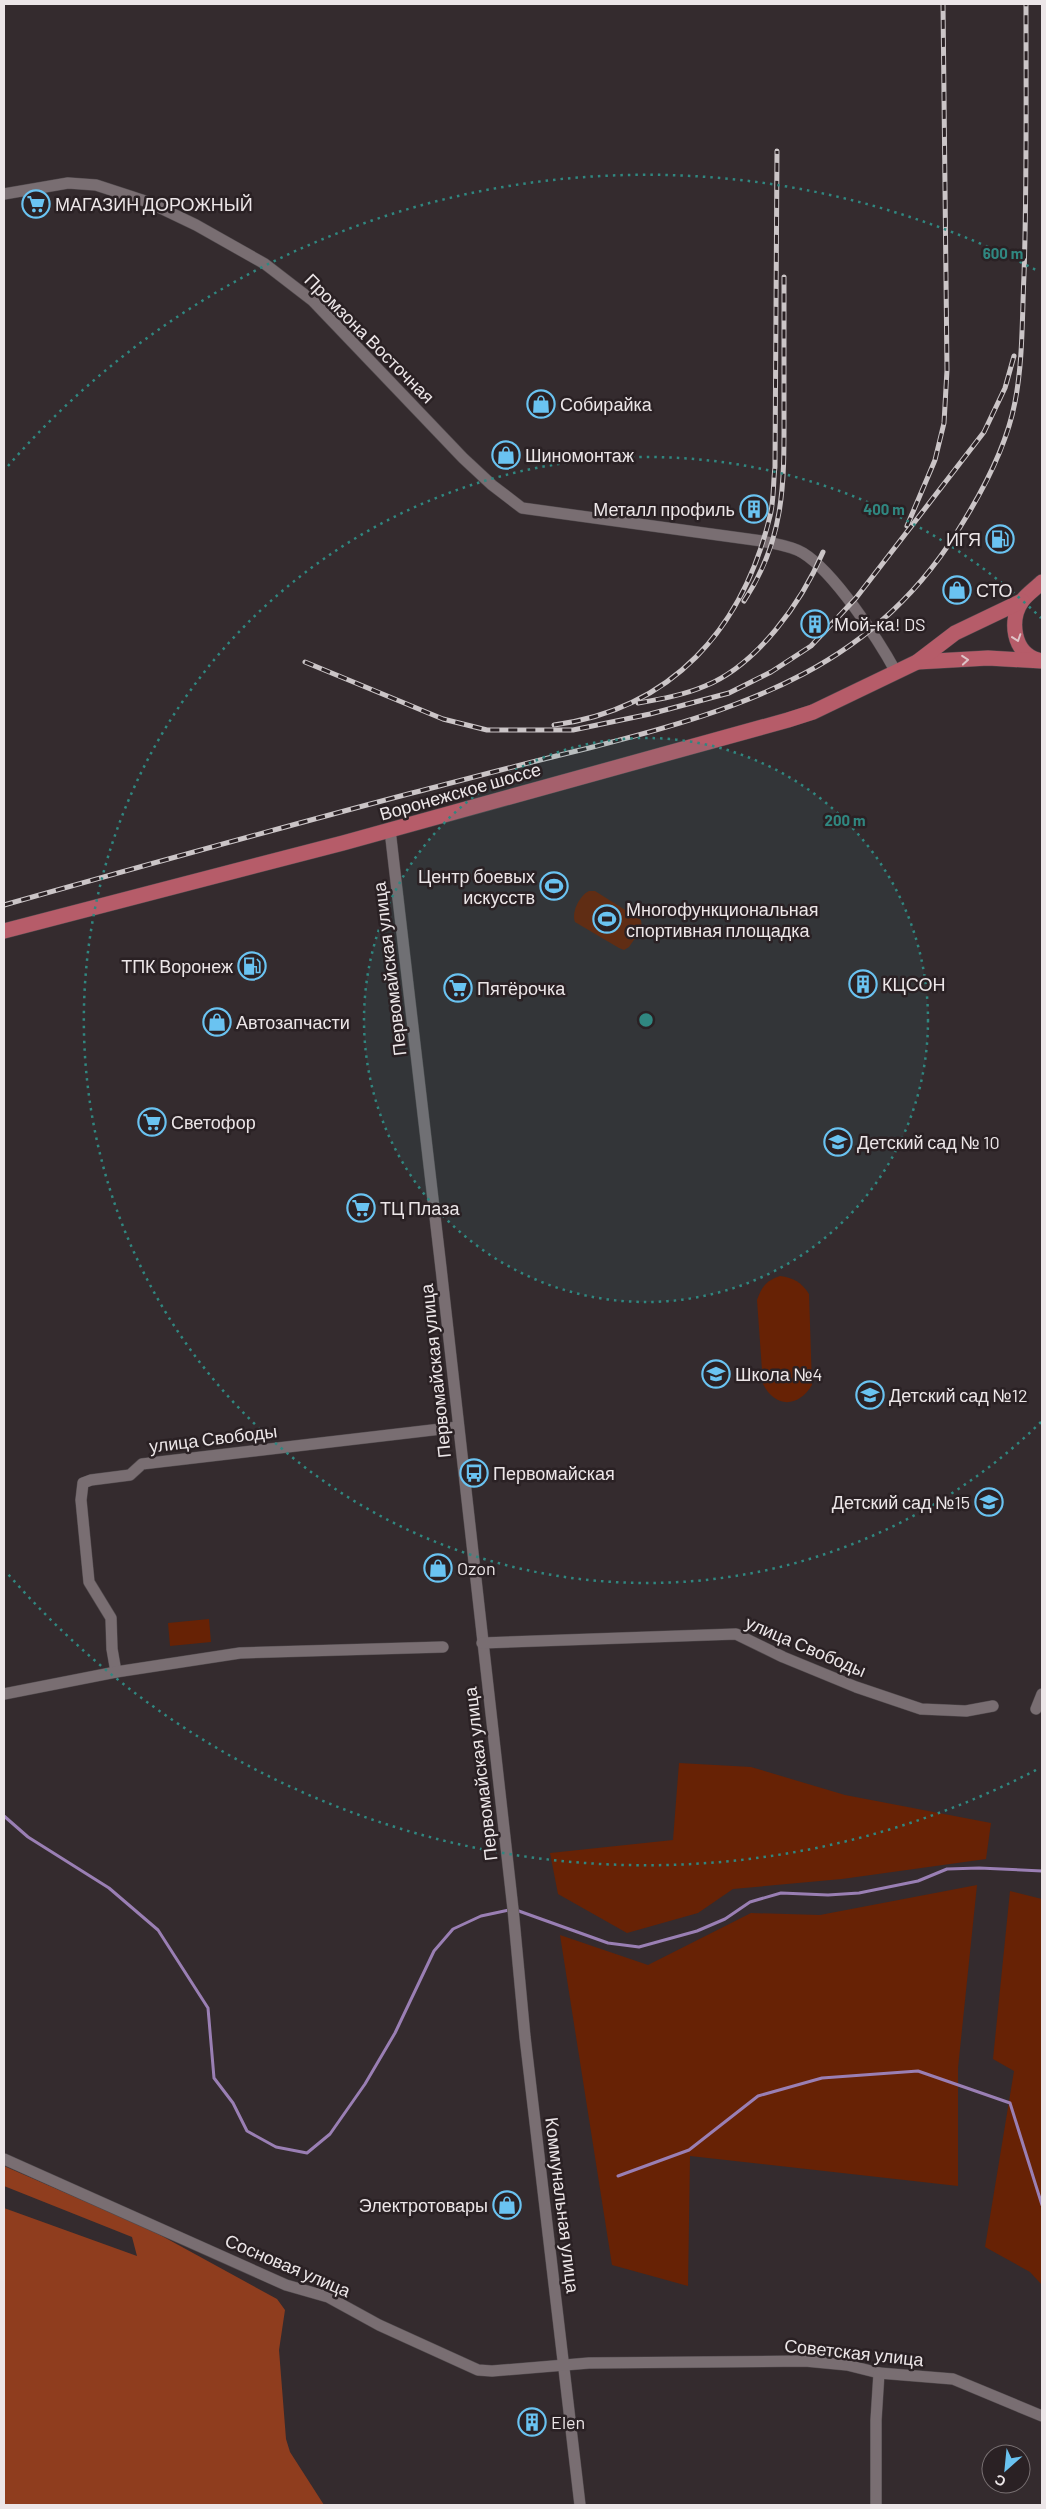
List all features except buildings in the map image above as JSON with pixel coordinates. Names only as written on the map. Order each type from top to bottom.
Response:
[{"type":"main road","points":[[1042,582],[1022,601],[1016,616],[1014,634],[1027,655],[1042,661]]},
{"type":"main road","name":"Воронежское шоссе","points":[[4,931],[390,830],[788,720],[812,712],[917,662],[955,633],[1022,601]]},
{"type":"main road","name":"Воронежское шоссе","points":[[917,662],[1004,658],[1042,661]]},
{"type":"street","name":"Промзона Восточная","points":[[4,194],[68,184],[96,185],[156,206],[196,225],[266,264],[313,301],[463,458],[492,485],[522,508],[762,541],[801,551],[824,569],[833,580],[870,631],[896,672]]},
{"type":"street","name":"Первомайская улица","points":[[390,830],[513,1909]]},
{"type":"street","name":"улица Свободы","points":[[116,1672],[112,1649],[111,1618],[89,1582],[80,1500],[83,1483],[91,1480],[130,1475],[142,1464],[458,1427]]},
{"type":"street","name":"улица Свободы","points":[[482,1643],[736,1634],[783,1657],[856,1687],[922,1709],[966,1711],[993,1706]]},
{"type":"street","points":[[4,1694],[116,1672],[240,1653],[443,1647]]},
{"type":"street","points":[[1036,1709],[1042,1694]]},
{"type":"street","name":"Коммунальная улица","points":[[513,1909],[525,2037],[565,2364],[580,2505]]},
{"type":"street","name":"Сосновая улица","points":[[4,2159],[286,2285],[328,2297],[379,2325],[466,2366],[492,2371],[565,2364]]},
{"type":"street","name":"Советская улица","points":[[565,2364],[805,2361],[848,2366],[879,2373],[954,2379],[1042,2416]]},
{"type":"street","points":[[876,2505],[876,2420],[879,2373]]},
{"type":"shaded area","name":"Многофункциональная спортивная площадка","points":[[589,891],[595,891],[641,920],[642,928],[629,947],[624,950],[619,948],[575,922],[574,914],[577,904],[582,896]]},
{"type":"shaded area","points":[[780,1276],[797,1281],[809,1294],[812,1385],[800,1398],[787,1402],[774,1398],[763,1384],[757,1300],[765,1285]]},
{"type":"shaded area","points":[[209,1619],[211,1642],[170,1646],[168,1623]]},
{"type":"shaded area","points":[[679,1763],[751,1767],[845,1795],[991,1823],[986,1859],[842,1879],[733,1889],[698,1913],[627,1933],[558,1894],[550,1853],[673,1840]]},
{"type":"shaded area","points":[[977,1885],[958,2068],[958,2186],[690,2156],[688,2286],[612,2265],[560,1935],[648,1965],[751,1913],[820,1915]]},
{"type":"shaded area","points":[[1010,1891],[1042,1899],[1042,2285],[1030,2272],[985,2247],[1014,2071],[993,2059]]},
{"type":"shaded area","points":[[4,2166],[151,2230],[277,2299],[285,2310],[279,2350],[286,2439],[290,2452],[324,2505],[4,2505],[4,2208],[137,2256],[132,2237],[4,2186]]},
{"type":"waterway","points":[[4,1816],[28,1837],[109,1888],[158,1930],[208,2008],[214,2078],[233,2103],[247,2131],[276,2147],[307,2153],[330,2134],[365,2084],[395,2033],[434,1951],[453,1929],[481,1916],[509,1910]]},
{"type":"waterway","points":[[516,1910],[608,1943],[639,1947],[697,1931],[725,1919],[750,1902],[781,1893],[828,1895],[859,1893],[918,1881],[947,1869],[979,1868],[1042,1871]]},
{"type":"waterway","points":[[618,2176],[689,2150],[758,2096],[822,2078],[918,2071],[1010,2103],[1042,2205]]},
{"type":"railway","points":[[907,526],[935,460],[944,423],[947,370],[943,4]]},
{"type":"railway","points":[[4,905],[309,820],[647,733],[702,716],[754,697],[803,674],[849,646],[892,612],[930,570],[965,519],[988,477],[1001,448],[1015,402],[1021,355],[1025,241],[1026,4]]},
{"type":"railway","points":[[554,725],[596,716],[634,701],[667,682],[696,657],[721,628],[741,594],[758,557],[771,510],[775,467],[777,151]]},
{"type":"railway","points":[[744,601],[758,577],[776,529],[783,481],[784,277]]},
{"type":"railway","points":[[305,662],[443,719],[487,730],[573,730],[650,714],[729,693],[771,672],[811,646],[856,598],[984,432],[1005,388],[1014,356]]},
{"type":"railway","points":[[638,703],[672,696],[705,686],[724,676],[742,663],[760,648],[790,611],[803,591],[823,552]]},
{"type":"place","name":"МАГАЗИН ДОРОЖНЫЙ","points":[[36,204]]},
{"type":"place","name":"Собирайка","points":[[541,404]]},
{"type":"place","name":"Шиномонтаж","points":[[506,455]]},
{"type":"place","name":"Металл профиль","points":[[754,509]]},
{"type":"place","name":"ИГЯ","points":[[1000,539]]},
{"type":"place","name":"СТО","points":[[957,590]]},
{"type":"place","name":"Мой-ка! DS","points":[[815,624]]},
{"type":"place","name":"Центр боевых искусств","points":[[554,886]]},
{"type":"place","name":"Многофункциональная спортивная площадка","points":[[607,919]]},
{"type":"place","name":"ТПК Воронеж","points":[[252,966]]},
{"type":"place","name":"КЦСОН","points":[[863,984]]},
{"type":"place","name":"Пятёрочка","points":[[458,988]]},
{"type":"place","name":"Автозапчасти","points":[[217,1022]]},
{"type":"place","name":"Светофор","points":[[152,1122]]},
{"type":"place","name":"Детский сад № 10","points":[[838,1142]]},
{"type":"place","name":"ТЦ Плаза","points":[[361,1208]]},
{"type":"place","name":"Школа №4","points":[[716,1374]]},
{"type":"place","name":"Детский сад №12","points":[[870,1395]]},
{"type":"place","name":"Первомайская","points":[[474,1473]]},
{"type":"place","name":"Детский сад №15","points":[[989,1502]]},
{"type":"place","name":"Ozon","points":[[438,1568]]},
{"type":"place","name":"Электротовары","points":[[507,2205]]},
{"type":"place","name":"Elen","points":[[532,2422]]}]
